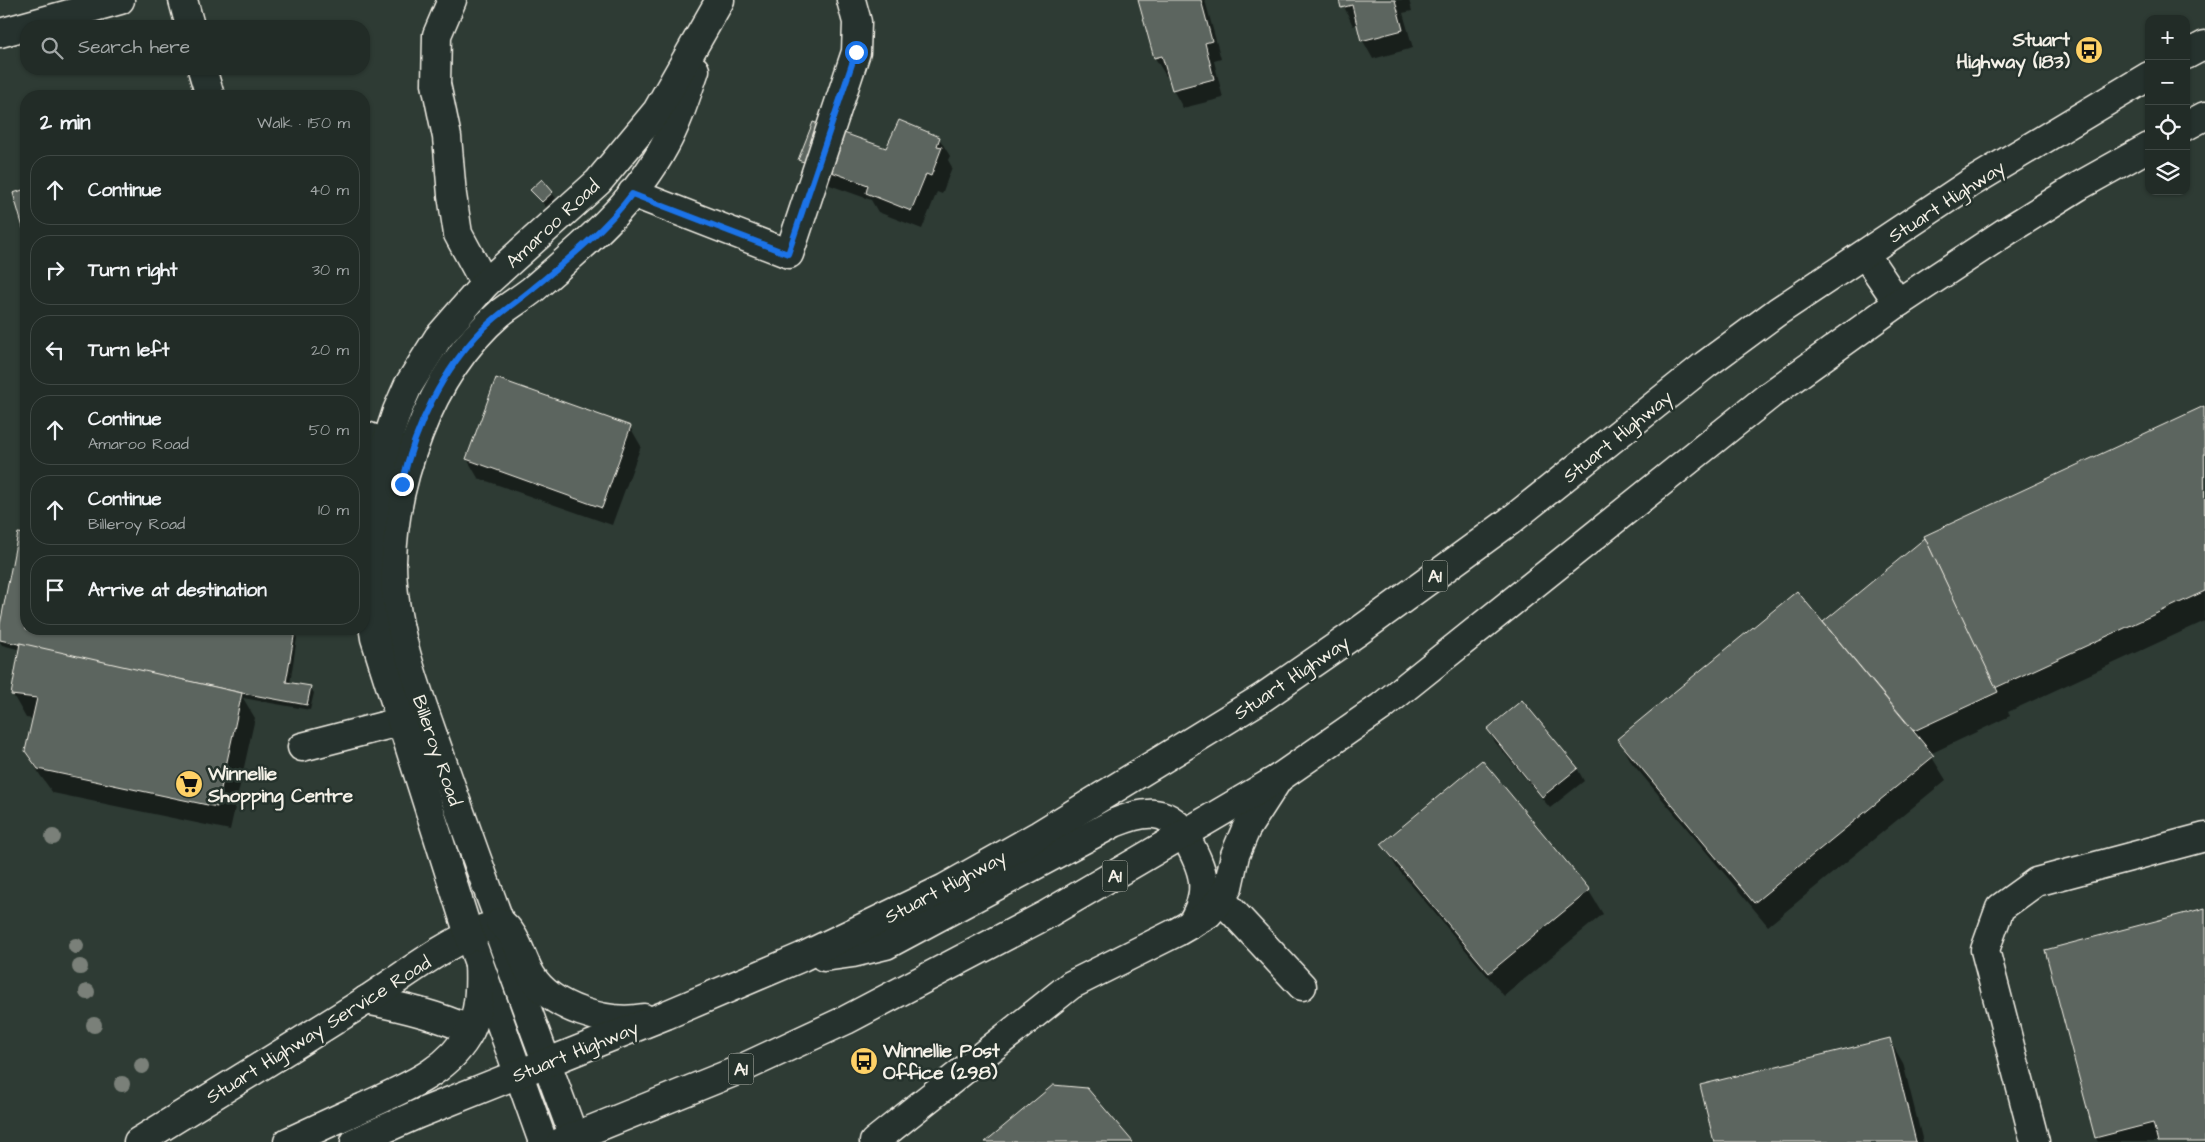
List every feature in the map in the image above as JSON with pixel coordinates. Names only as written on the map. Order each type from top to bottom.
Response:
[{"type":"main road","points":[[47,20],[120,0]]},
{"type":"main road","points":[[183,0],[188,20]]},
{"type":"main road","points":[[452,0],[437,35],[436,84],[447,137],[452,195],[458,234],[485,284]]},
{"type":"main road","points":[[632,194],[788,254],[856,52],[857,22],[851,0]]},
{"type":"main road","name":"Amaroo Road","points":[[387,444],[396,411],[420,364],[438,338],[485,284],[598,182],[657,111],[716,8]]},
{"type":"main road","name":"Amaroo Road","points":[[387,444],[427,411],[442,382],[462,352],[496,317],[565,261],[632,194],[663,150],[675,126],[716,8]]},
{"type":"main road","points":[[0,33],[20,28]]},
{"type":"main road","points":[[2190,53],[2205,45]]},
{"type":"main road","points":[[204,75],[208,90]]},
{"type":"main road","name":"Stuart Highway","points":[[355,1142],[802,958],[936,892],[1039,835],[1262,698],[1359,632],[1510,521],[1705,365],[1777,312],[1969,184],[2145,78]]},
{"type":"main road","points":[[2190,124],[2205,116]]},
{"type":"main road","name":"A1","points":[[568,1140],[734,1072],[846,1020],[1044,916],[1279,778],[1382,707],[1770,395],[1898,303],[2007,231],[2079,186],[2145,148]]},
{"type":"main road","points":[[1865,254],[1898,303]]},
{"type":"main road","points":[[513,258],[529,256],[535,260],[542,280]]},
{"type":"main road","name":"Billeroy Road","points":[[387,444],[402,484],[396,518],[392,562],[396,606],[408,659],[412,715],[469,935],[543,1142]]},
{"type":"main road","points":[[302,747],[391,724],[412,715]]},
{"type":"main road","name":"Billeroy Road","points":[[412,715],[500,922],[503,944],[546,1063],[568,1140]]},
{"type":"main road","points":[[874,1142],[1072,984],[1208,914],[1221,899],[1228,887],[1235,855],[1246,829],[1279,778]]},
{"type":"main road","points":[[802,958],[846,954],[886,945],[1114,823],[1129,817],[1148,814],[1166,816],[1172,819],[1184,833],[1203,873],[1204,886],[1197,915],[1191,924]]},
{"type":"main road","points":[[2035,1142],[1985,950],[2000,908],[2036,882],[2205,837]]},
{"type":"main road","points":[[1221,899],[1302,986]]},
{"type":"main road","points":[[500,922],[508,929],[536,983],[564,1003],[592,1015],[618,1020],[646,1018],[679,1009]]},
{"type":"main road","name":"Stuart Highway Service Road","points":[[138,1142],[366,1000],[421,963],[469,935],[500,922]]},
{"type":"main road","points":[[288,1142],[399,1091],[432,1073],[450,1058],[470,1030],[478,999],[478,964]]},
{"type":"main road","points":[[366,1000],[413,1009],[440,1017],[470,1030]]},
{"type":"building","points":[[1138,0],[1201,0],[1212,41],[1205,43],[1214,79],[1172,90],[1162,56],[1154,58]]},
{"type":"building","points":[[1339,0],[1395,0],[1403,30],[1361,41],[1352,5],[1341,8]]},
{"type":"building","points":[[899,120],[940,137],[937,146],[942,147],[931,176],[926,174],[911,211],[866,193],[868,185],[798,160],[813,122],[886,148]]},
{"type":"building","points":[[542,179],[553,192],[542,202],[530,190]]},
{"type":"building","points":[[20,191],[20,217],[13,193]]},
{"type":"building","points":[[496,378],[631,426],[602,508],[466,459]]},
{"type":"building","points":[[2204,406],[2205,591],[1995,688],[1924,536]]},
{"type":"building","points":[[18,533],[20,533],[20,635],[294,635],[286,682],[311,686],[307,705],[242,693],[0,640],[0,625]]},
{"type":"building","points":[[1925,538],[1998,692],[1914,731],[1823,622]]},
{"type":"building","points":[[1797,591],[1934,756],[1754,903],[1617,739]]},
{"type":"building","points":[[20,643],[242,693],[217,807],[38,769],[25,751],[37,698],[11,695]]},
{"type":"building","points":[[1522,700],[1578,768],[1542,797],[1487,729]]},
{"type":"building","points":[[1482,760],[1590,890],[1489,973],[1381,844]]},
{"type":"building","points":[[2205,908],[2205,1142],[2158,1142],[2153,1123],[2095,1138],[2045,950]]},
{"type":"building","points":[[1890,1038],[1916,1142],[1714,1142],[1700,1085]]},
{"type":"building","points":[[1053,1085],[1087,1088],[1133,1142],[985,1142]]},
{"type":"place","name":"Stuart Highway (183)","points":[[2089,50]]},
{"type":"place","name":"Winnellie Shopping Centre","points":[[189,784]]},
{"type":"place","name":"Winnellie Post Office (298)","points":[[864,1061]]},
{"type":"route","points":[[402,484],[406,465],[427,411],[442,382],[462,352],[502,311],[531,290],[583,245],[632,194],[788,254],[856,52]]}]
